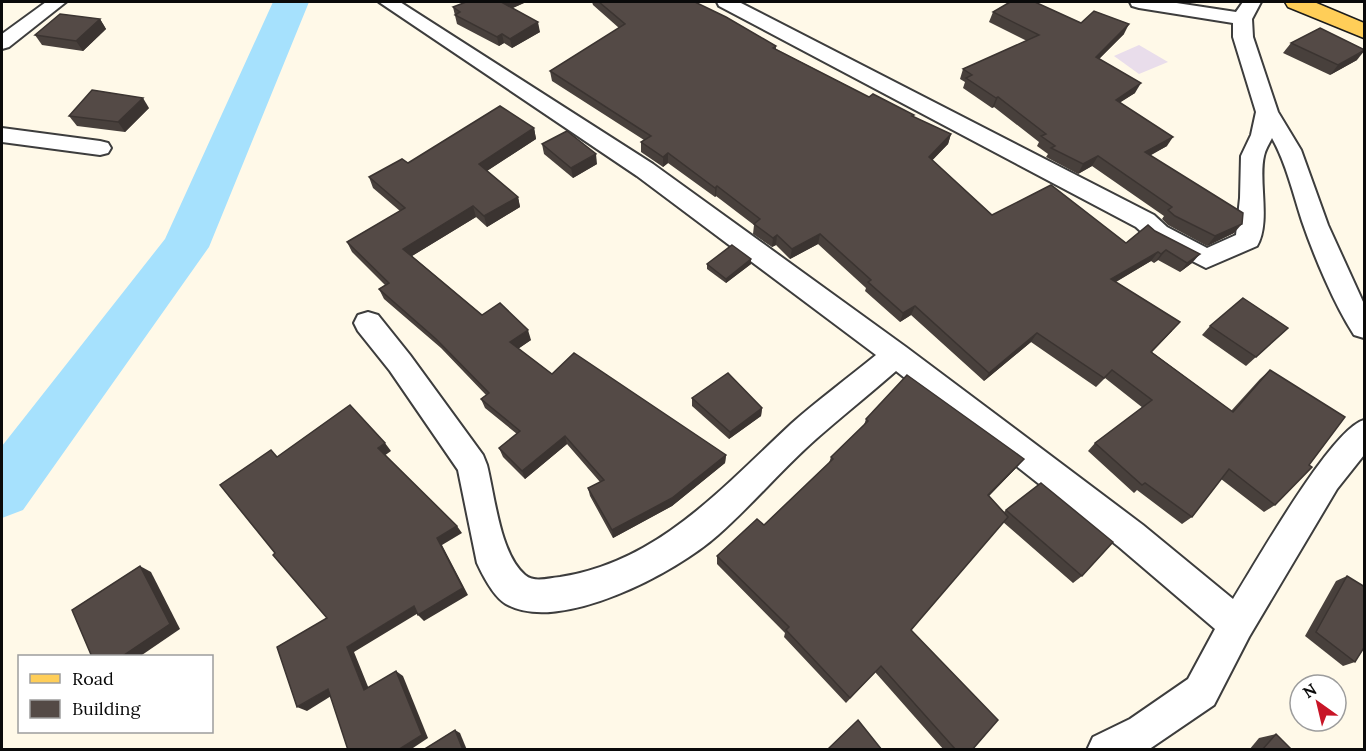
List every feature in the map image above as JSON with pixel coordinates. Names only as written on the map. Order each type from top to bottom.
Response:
[{"type":"main road","points":[[1296,2],[1365,31]]},
{"type":"street","points":[[2,43],[57,2]]},
{"type":"street","points":[[388,2],[645,170],[896,355],[1131,536],[1237,625]]},
{"type":"street","points":[[726,2],[1145,221],[1158,233],[1206,259],[1248,240],[1252,198],[1252,156],[1262,135],[1267,112]]},
{"type":"street","points":[[1139,2],[1247,10],[1243,37],[1267,112],[1290,150],[1316,225],[1356,315],[1365,327]]},
{"type":"street","points":[[2,135],[100,148]]},
{"type":"street","points":[[368,323],[400,363],[472,465],[494,563],[516,591],[539,597],[590,589],[646,564],[705,525],[804,431],[896,355]]},
{"type":"street","points":[[1106,750],[1143,732],[1202,692],[1237,625],[1326,479],[1365,433]]},
{"type":"shaded area","points":[[1139,45],[1168,62],[1139,74],[1114,56]]},
{"type":"building","points":[[466,2],[505,2],[503,3],[538,22],[510,39],[502,34],[497,37],[455,15],[460,12],[453,7]]},
{"type":"building","points":[[599,2],[695,2],[776,46],[773,48],[869,97],[873,94],[951,134],[929,157],[992,215],[1051,185],[1126,243],[1148,225],[1155,231],[1200,254],[1187,263],[1166,250],[1161,254],[1158,252],[1111,279],[1180,322],[1151,352],[1233,412],[1270,370],[1345,417],[1309,465],[1312,467],[1275,505],[1229,469],[1192,517],[1145,483],[1142,485],[1095,443],[1152,400],[1112,370],[1104,378],[1037,333],[989,373],[915,306],[903,313],[868,282],[871,280],[820,234],[792,249],[777,235],[773,238],[754,224],[760,219],[717,186],[715,188],[668,153],[663,157],[641,142],[651,136],[550,71],[625,24]]},
{"type":"building","points":[[1010,2],[1035,2],[1081,23],[1094,11],[1129,24],[1096,57],[1141,83],[1116,100],[1173,137],[1145,152],[1243,213],[1242,224],[1215,236],[1175,216],[1168,210],[1172,207],[1098,156],[1083,164],[1051,148],[1055,146],[1041,136],[1046,134],[998,97],[996,98],[966,78],[972,75],[963,69],[1039,35],[993,12]]},
{"type":"building","points":[[60,14],[100,19],[76,41],[35,35]]},
{"type":"building","points":[[1320,28],[1365,50],[1338,65],[1291,43]]},
{"type":"building","points":[[92,90],[143,98],[118,122],[69,116]]},
{"type":"building","points":[[500,106],[534,128],[479,164],[518,197],[484,216],[473,206],[403,249],[482,315],[500,303],[528,330],[510,342],[552,374],[574,353],[726,455],[672,498],[612,530],[588,488],[604,480],[565,436],[522,471],[499,448],[520,431],[481,399],[489,393],[436,339],[379,289],[389,283],[347,242],[405,208],[369,177],[402,159],[408,163]]},
{"type":"building","points":[[567,131],[596,154],[571,168],[542,144]]},
{"type":"building","points":[[732,245],[751,259],[726,279],[707,264]]},
{"type":"building","points":[[1243,298],[1288,328],[1256,357],[1210,326]]},
{"type":"building","points":[[728,373],[762,408],[730,432],[692,398]]},
{"type":"building","points":[[907,375],[1024,459],[988,495],[1008,517],[911,630],[998,720],[972,750],[956,750],[881,666],[850,698],[786,630],[789,627],[717,556],[757,519],[764,525],[833,459],[831,457],[868,421],[866,419]]},
{"type":"building","points":[[350,405],[385,443],[378,448],[457,526],[437,538],[463,588],[418,615],[414,606],[347,647],[364,690],[396,671],[422,735],[398,750],[348,750],[328,689],[297,707],[277,647],[327,618],[273,555],[275,553],[220,485],[271,450],[277,457]]},
{"type":"building","points":[[1041,483],[1113,542],[1082,576],[1006,510]]},
{"type":"building","points":[[140,566],[170,624],[124,655],[91,655],[72,610]]},
{"type":"building","points":[[1347,576],[1365,587],[1365,646],[1355,662],[1316,632]]},
{"type":"building","points":[[858,720],[882,750],[827,750]]},
{"type":"building","points":[[455,730],[463,750],[423,750]]},
{"type":"building","points":[[1276,734],[1292,750],[1262,750]]},
{"type":"waterway","points":[[2,491],[185,247],[291,2]]}]
